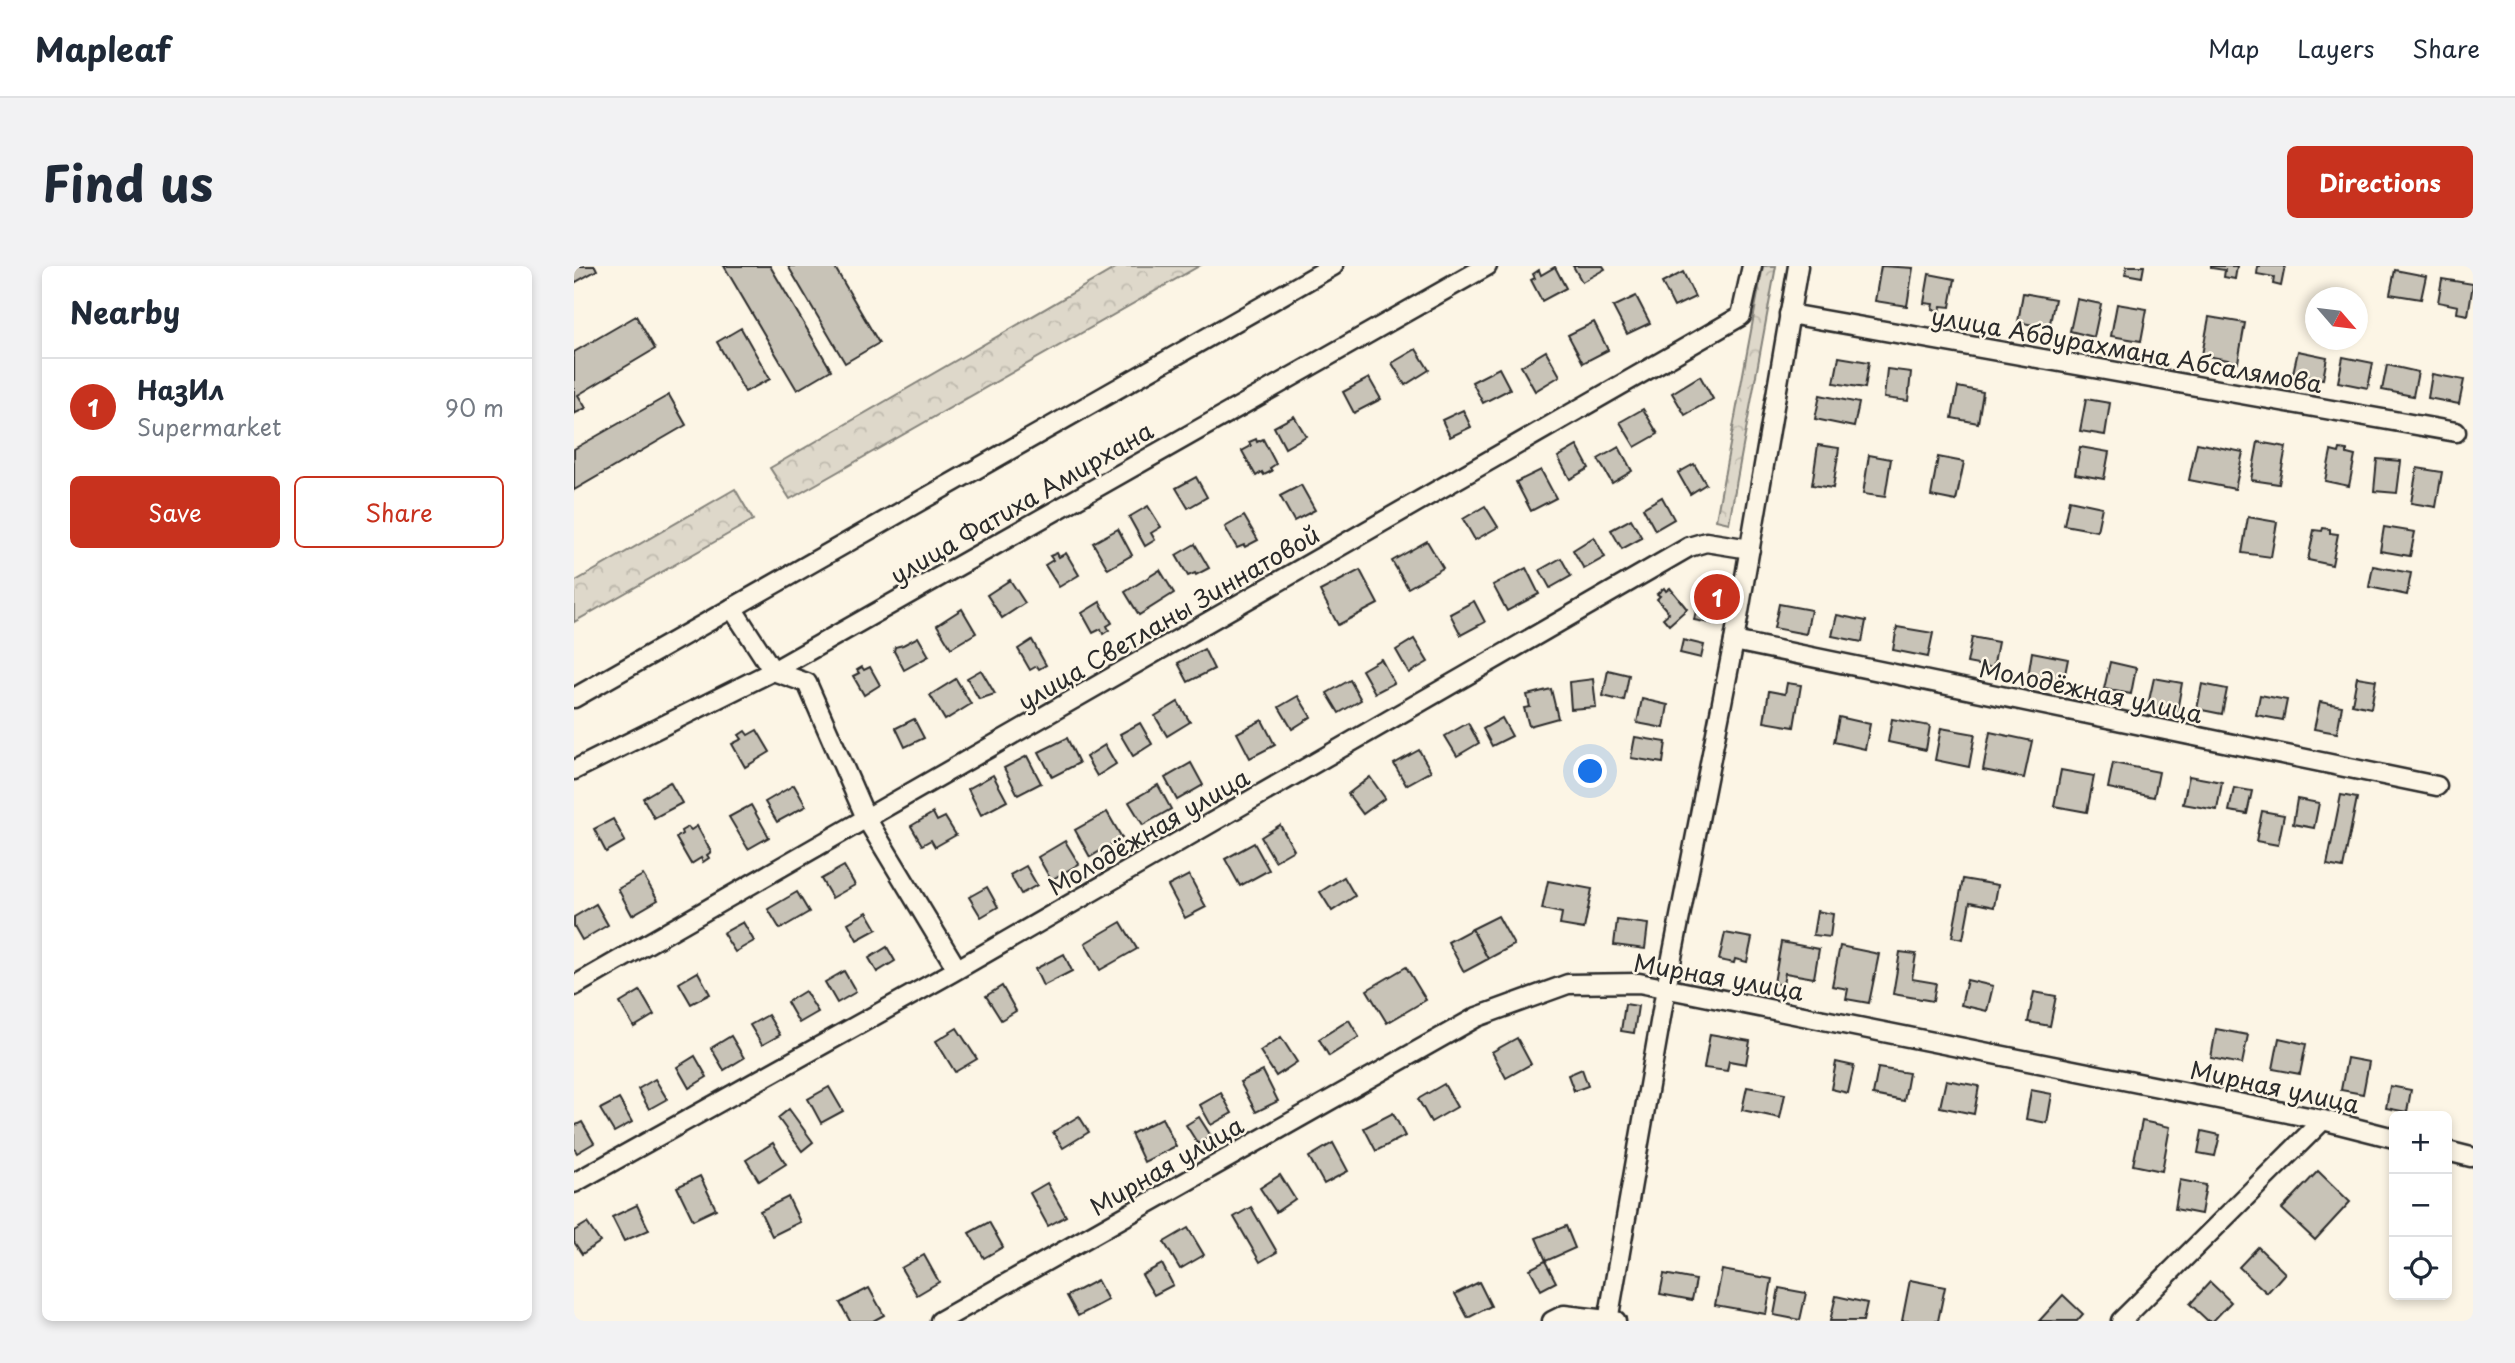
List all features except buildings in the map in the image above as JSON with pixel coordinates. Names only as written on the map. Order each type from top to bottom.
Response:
[{"type":"street","points":[[574,698],[1333,266]]},
{"type":"street","name":"улица Фатиха Амирхана","points":[[574,770],[773,671],[1487,266]]},
{"type":"street","name":"улица Светланы Зиннатовой","points":[[574,986],[1741,316],[1752,266]]},
{"type":"street","points":[[1552,1321],[1564,1315],[1611,1321],[1666,988],[1734,641],[1798,266]]},
{"type":"street","name":"улица Абдурахмана Абсалямова","points":[[1790,314],[2456,432]]},
{"type":"street","name":"Молодёжная улица","points":[[574,1183],[957,969],[1689,547],[1706,542],[1750,549]]},
{"type":"street","points":[[732,608],[773,671],[807,683],[866,818],[957,969]]},
{"type":"street","name":"Молодёжная улица","points":[[1734,641],[2437,786]]},
{"type":"street","name":"Мирная улица","points":[[940,1321],[1477,1017],[1568,984],[1639,983],[1666,988],[2323,1120],[2389,1137]]},
{"type":"street","points":[[2121,1321],[2323,1120]]},
{"type":"street","points":[[2452,1152],[2471,1157]]},
{"type":"green space","points":[[1119,266],[1199,266],[790,499],[770,468]]},
{"type":"green space","points":[[1763,266],[1776,266],[1729,523],[1716,520]]},
{"type":"green space","points":[[735,489],[753,520],[574,622],[574,582]]},
{"type":"place","name":"НазИл","points":[[1717,597]]}]
